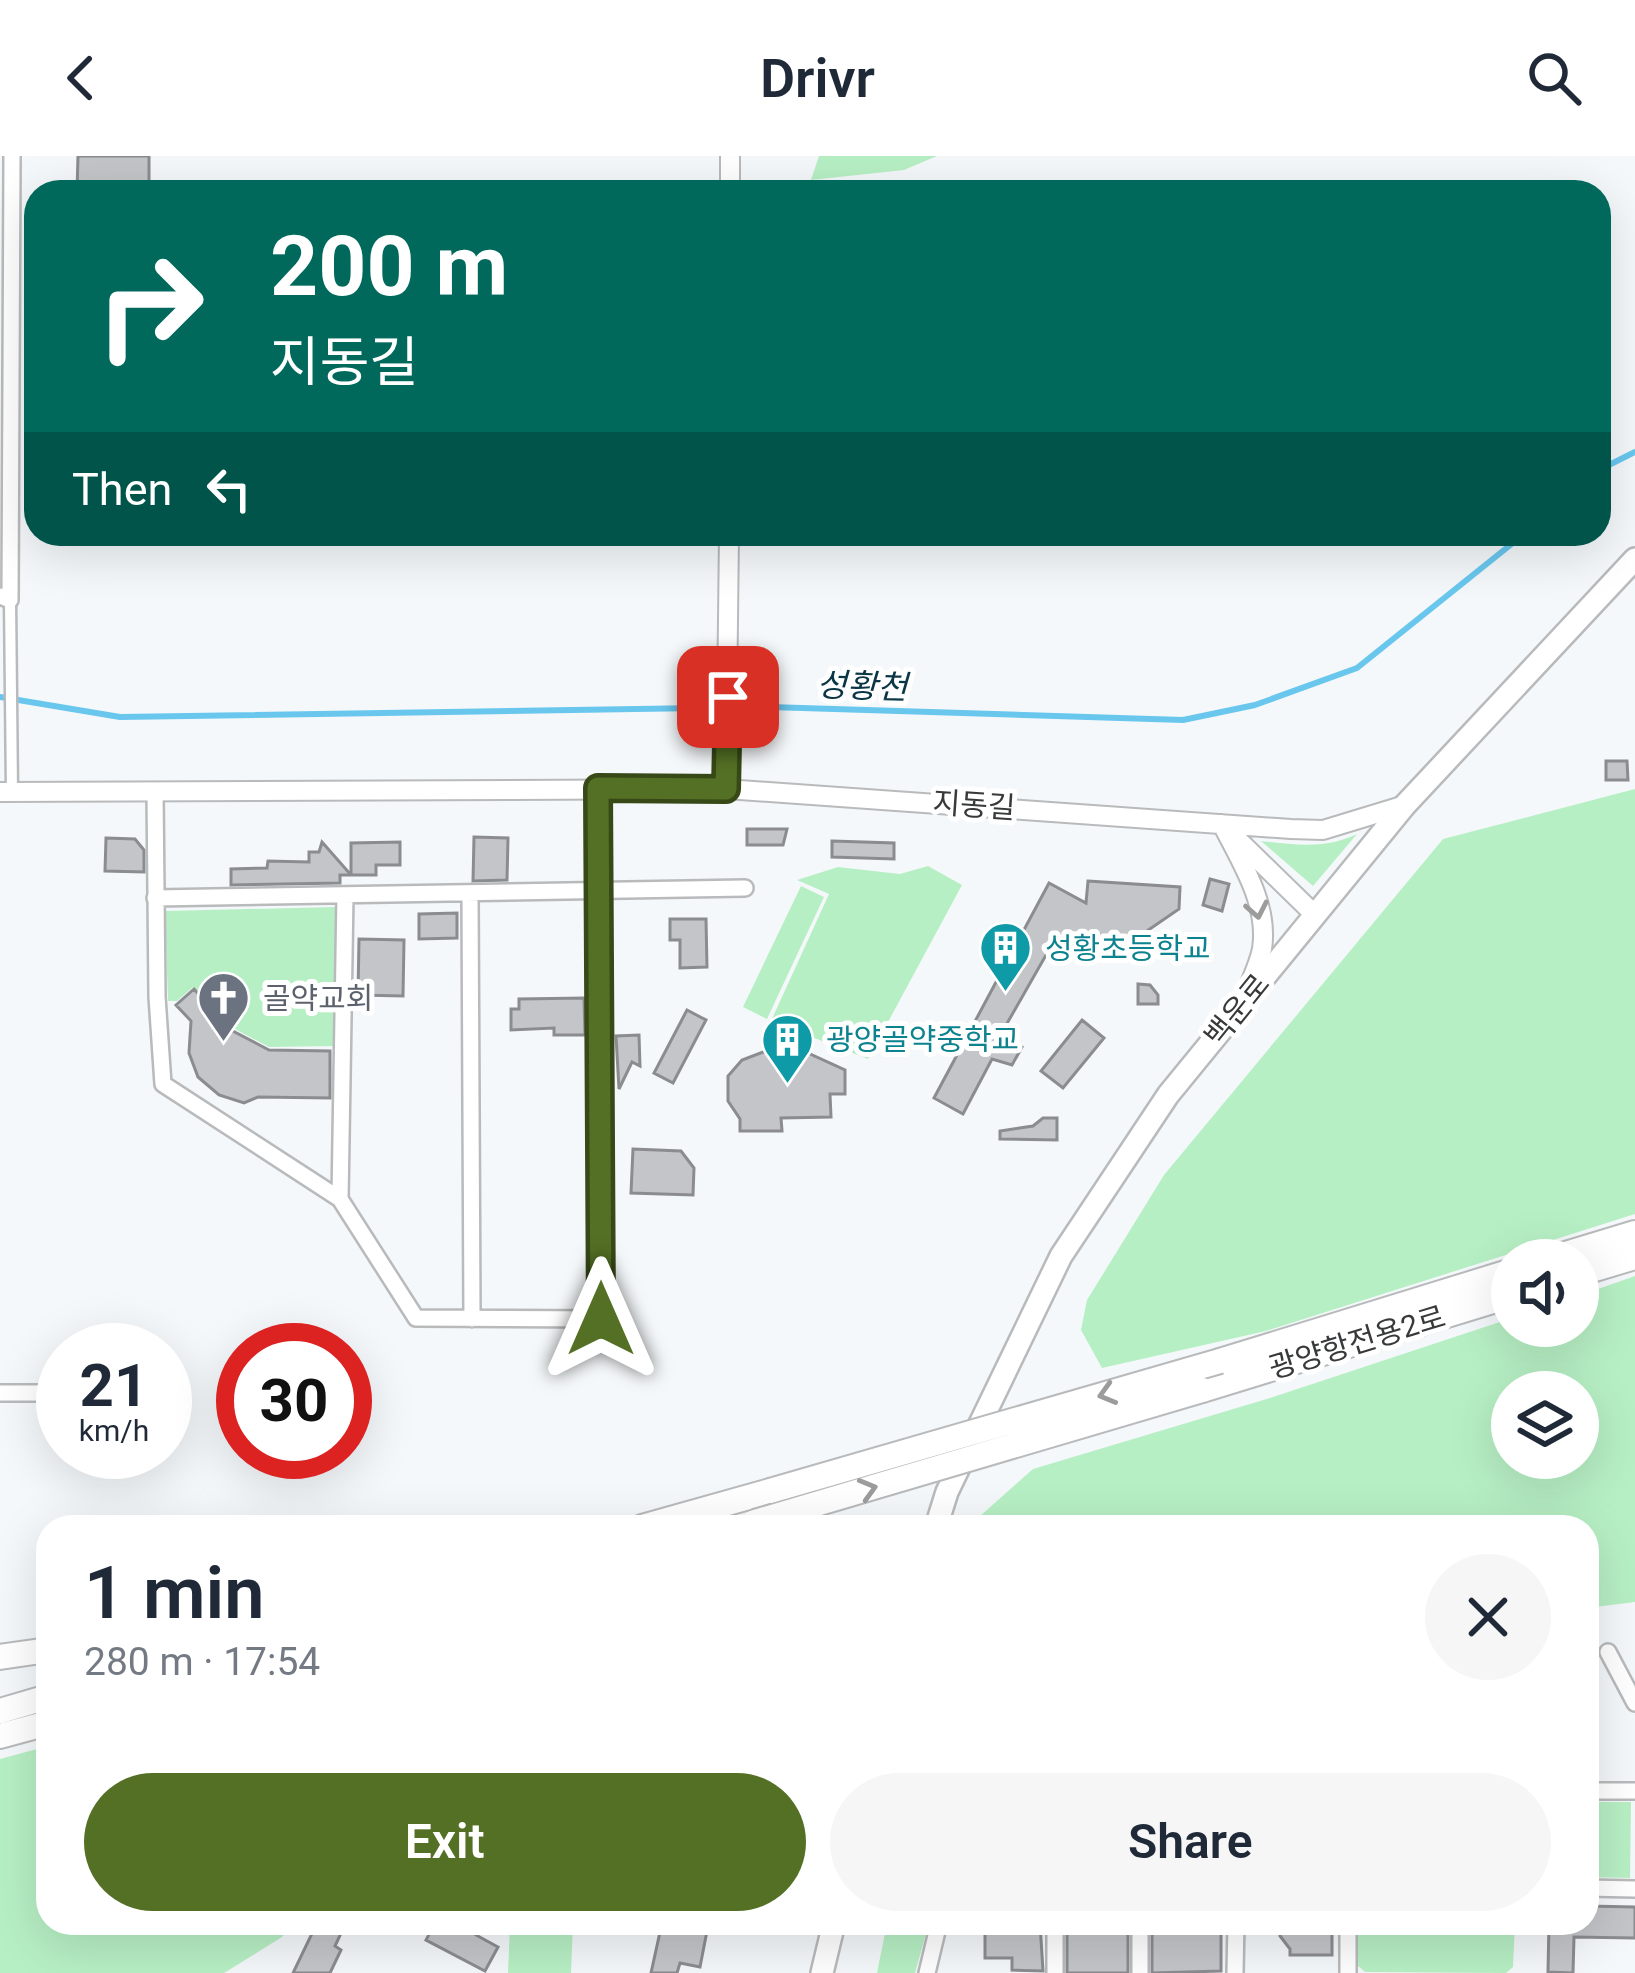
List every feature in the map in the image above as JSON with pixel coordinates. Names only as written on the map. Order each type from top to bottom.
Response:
[{"type":"highway","points":[[1599,1243],[1635,1232]]},
{"type":"highway","points":[[1599,1268],[1635,1257]]},
{"type":"highway","name":"광양항전용2로","points":[[684,1515],[1220,1361],[1491,1277]]},
{"type":"highway","name":"광양항전용2로","points":[[777,1515],[1491,1301]]},
{"type":"highway","points":[[0,1657],[36,1652]]},
{"type":"highway","points":[[0,1711],[36,1700]]},
{"type":"highway","points":[[0,1736],[36,1726]]},
{"type":"main road","name":"백운로","points":[[940,1515],[1061,1256],[1168,1095],[1406,805],[1635,560]]},
{"type":"main road","points":[[822,1973],[831,1935]]},
{"type":"street","points":[[6,792],[11,760],[10,620],[5,598],[6,308],[13,156]]},
{"type":"street","points":[[726,789],[729,546]]},
{"type":"street","points":[[154,791],[164,1084],[340,1199],[416,1318],[601,1319],[598,788]]},
{"type":"street","name":"지동길","points":[[6,792],[726,789],[1323,830],[1406,805]]},
{"type":"street","points":[[1222,824],[1314,914]]},
{"type":"street","points":[[1222,824],[1261,912],[1262,949],[1244,1000]]},
{"type":"street","points":[[155,898],[745,888]]},
{"type":"street","points":[[470,893],[472,1319]]},
{"type":"street","points":[[340,1199],[345,895]]},
{"type":"street","points":[[0,1393],[36,1394]]},
{"type":"street","points":[[1608,1652],[1635,1703]]},
{"type":"street","points":[[1599,1791],[1635,1791]]},
{"type":"street","points":[[1599,1888],[1635,1889]]},
{"type":"street","points":[[927,1973],[936,1935]]},
{"type":"street","points":[[1054,1973],[1055,1935]]},
{"type":"street","points":[[1140,1935],[1140,1973]]},
{"type":"street","points":[[1235,1973],[1236,1935]]},
{"type":"street","points":[[1348,1935],[1348,1973]]},
{"type":"green space","points":[[819,156],[937,156],[904,170],[811,180]]},
{"type":"green space","points":[[1635,789],[1635,1214],[1556,1239],[1491,1239],[1491,1260],[1266,1331],[1102,1368],[1081,1330],[1087,1300],[1164,1175],[1443,839]]},
{"type":"green space","points":[[1357,834],[1313,886],[1261,841],[1322,844]]},
{"type":"green space","points":[[928,866],[962,885],[868,1059],[771,1021],[829,894],[797,880],[838,867],[900,874]]},
{"type":"green space","points":[[801,886],[824,897],[767,1019],[743,1007]]},
{"type":"green space","points":[[336,907],[339,1046],[269,1047],[233,1028],[193,987],[177,1001],[168,1001],[165,911]]},
{"type":"green space","points":[[1635,1276],[1635,1602],[1599,1606],[1599,1515],[981,1515],[1033,1469],[1491,1325],[1491,1347],[1599,1347],[1599,1289]]},
{"type":"green space","points":[[36,1749],[36,1935],[284,1935],[224,1973],[0,1973],[0,1759]]},
{"type":"green space","points":[[1599,1802],[1631,1802],[1630,1878],[1599,1877]]},
{"type":"green space","points":[[510,1935],[573,1935],[571,1973],[508,1973]]},
{"type":"green space","points":[[885,1935],[926,1935],[915,1973],[877,1973]]},
{"type":"green space","points":[[1358,1935],[1514,1935],[1513,1967],[1506,1973],[1365,1972],[1357,1965]]},
{"type":"building","points":[[78,156],[149,156],[149,180],[77,180]]},
{"type":"building","points":[[1606,761],[1627,761],[1628,780],[1606,780]]},
{"type":"building","points":[[747,829],[787,829],[783,845],[747,845]]},
{"type":"building","points":[[474,837],[508,838],[507,880],[473,881]]},
{"type":"building","points":[[106,838],[135,839],[144,850],[144,872],[105,871]]},
{"type":"building","points":[[832,841],[894,843],[894,859],[832,857]]},
{"type":"building","points":[[322,842],[351,875],[340,875],[340,883],[231,885],[231,869],[267,868],[268,861],[309,862],[309,852],[319,852]]},
{"type":"building","points":[[400,842],[400,865],[376,865],[376,875],[351,875],[351,843]]},
{"type":"building","points":[[1210,879],[1229,884],[1222,911],[1203,905]]},
{"type":"building","points":[[1088,881],[1180,887],[1179,909],[1112,955],[1061,954],[1050,948],[1001,1034],[1022,1047],[1012,1065],[992,1059],[963,1114],[934,1098],[1049,883],[1086,903]]},
{"type":"building","points":[[457,913],[457,938],[419,939],[419,914]]},
{"type":"building","points":[[670,919],[706,919],[707,967],[680,968],[680,940],[670,940]]},
{"type":"building","points":[[359,939],[404,940],[403,996],[358,995]]},
{"type":"building","points":[[1138,984],[1150,985],[1158,1004],[1138,1004]]},
{"type":"building","name":"골약교회","points":[[194,989],[231,1030],[269,1050],[330,1051],[330,1098],[258,1097],[244,1103],[219,1095],[198,1077],[189,1053],[191,1021],[176,1005]]},
{"type":"building","points":[[584,998],[585,1035],[554,1035],[554,1028],[511,1030],[511,1009],[519,1009],[519,999]]},
{"type":"building","points":[[687,1010],[706,1020],[673,1083],[654,1073]]},
{"type":"building","points":[[1082,1020],[1104,1038],[1063,1088],[1041,1071]]},
{"type":"building","points":[[639,1035],[640,1066],[632,1062],[619,1089],[616,1036]]},
{"type":"building","name":"광양골약중학교","points":[[763,1052],[810,1054],[845,1070],[845,1094],[830,1094],[831,1117],[781,1118],[782,1131],[740,1131],[740,1119],[728,1101],[728,1076],[742,1060]]},
{"type":"building","points":[[1043,1118],[1057,1118],[1057,1140],[1000,1139],[1000,1131],[1033,1126]]},
{"type":"building","points":[[633,1149],[681,1151],[694,1168],[693,1195],[631,1193]]},
{"type":"building","points":[[1599,1906],[1635,1907],[1635,1938],[1574,1937],[1573,1973],[1548,1972],[1549,1935],[1599,1935]]},
{"type":"building","points":[[311,1935],[340,1935],[335,1946],[341,1950],[330,1973],[293,1973]]},
{"type":"building","points":[[429,1935],[476,1935],[498,1947],[485,1971],[426,1940]]},
{"type":"building","points":[[659,1935],[706,1935],[700,1967],[680,1963],[677,1973],[651,1973]]},
{"type":"building","points":[[985,1935],[1041,1935],[1043,1971],[1012,1970],[1012,1958],[985,1958]]},
{"type":"building","points":[[1067,1935],[1128,1935],[1128,1973],[1067,1973]]},
{"type":"building","points":[[1152,1935],[1221,1935],[1221,1971],[1152,1973]]},
{"type":"building","points":[[1332,1935],[1332,1955],[1290,1955],[1280,1936]]},
{"type":"waterway","name":"성황천","points":[[1611,464],[1635,452]]},
{"type":"waterway","name":"성황천","points":[[0,697],[120,717],[770,707],[1183,720],[1255,705],[1357,668],[1509,546]]},
{"type":"place","name":"성황초등학교","points":[[1006,994]]},
{"type":"place","name":"골약교회","points":[[224,1044]]},
{"type":"place","name":"광양골약중학교","points":[[787,1085]]},
{"type":"route","points":[[601,1319],[598,788],[726,789],[728,697]]}]
